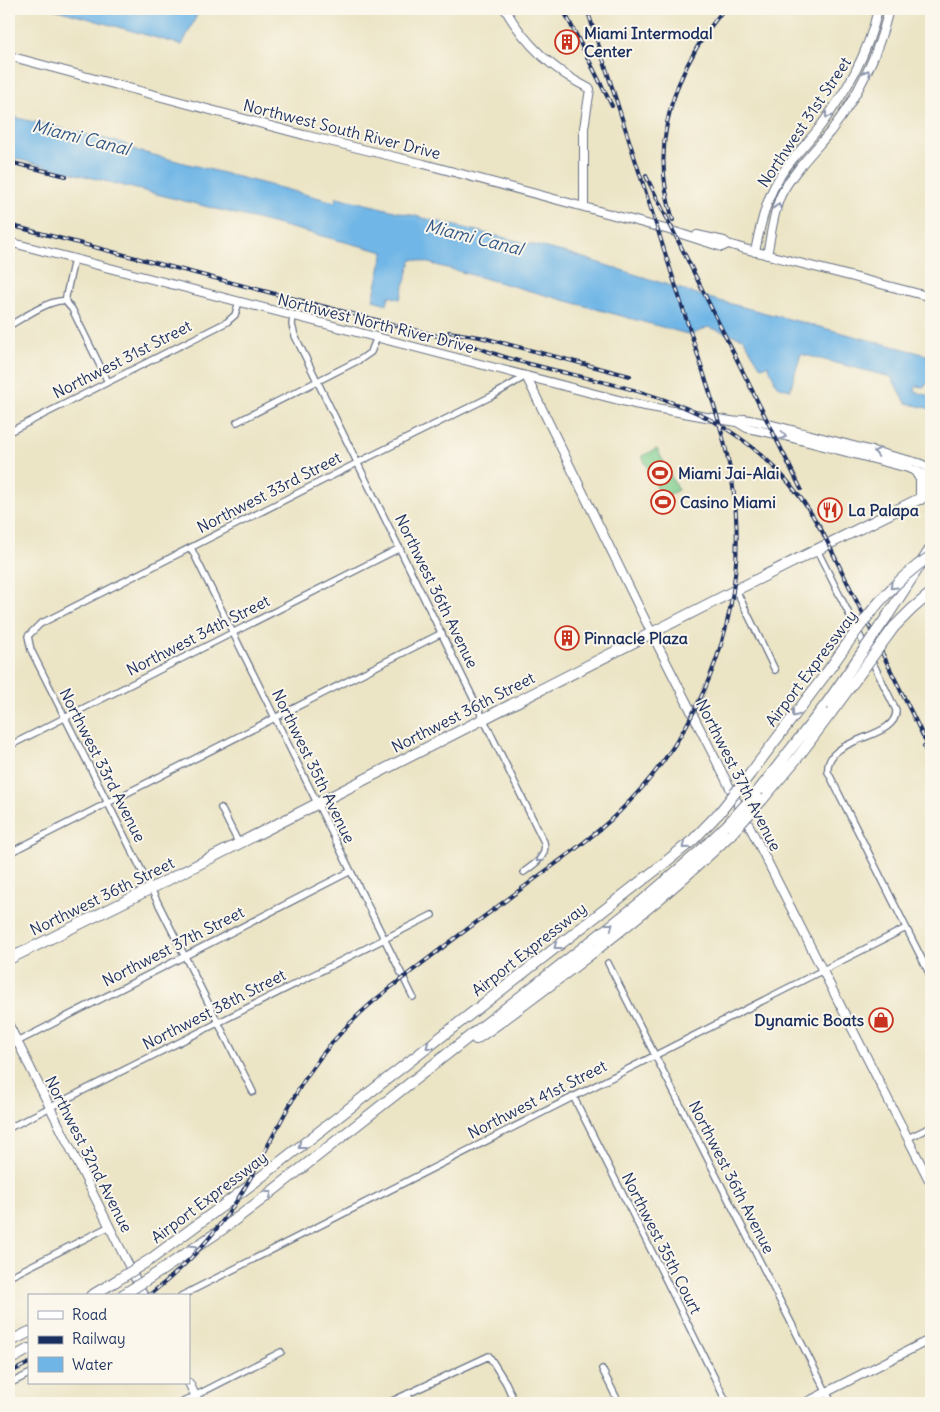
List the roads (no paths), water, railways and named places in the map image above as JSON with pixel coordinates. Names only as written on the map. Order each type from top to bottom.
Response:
[{"type":"highway","points":[[921,499],[921,479],[926,468]]},
{"type":"highway","name":"Northwest 36th Street","points":[[9,959],[931,493]]},
{"type":"highway","name":"Airport Expressway","points":[[124,1294],[224,1228],[641,902],[729,829],[760,796],[829,708],[931,548]]},
{"type":"highway","name":"Airport Expressway","points":[[94,1294],[150,1258],[246,1189],[692,840],[720,812],[750,774],[886,593],[931,556]]},
{"type":"highway","points":[[829,708],[894,627],[931,593]]},
{"type":"highway","points":[[9,1342],[28,1332]]},
{"type":"highway","points":[[9,1360],[28,1350]]},
{"type":"street","points":[[505,9],[538,54],[590,89],[584,128],[584,207]]},
{"type":"street","name":"Northwest 31st Street","points":[[756,252],[770,194],[778,179],[828,116],[853,77],[869,43],[878,9]]},
{"type":"street","name":"Northwest 31st Street","points":[[767,255],[780,198],[788,184],[841,118],[865,78],[880,44],[889,9]]},
{"type":"street","name":"Northwest South River Drive","points":[[9,56],[304,135],[424,164],[669,230],[722,247],[728,244],[931,297]]},
{"type":"street","points":[[794,159],[803,166]]},
{"type":"street","name":"Northwest North River Drive","points":[[9,242],[649,407],[737,422],[747,428],[859,451],[926,468],[931,480]]},
{"type":"street","points":[[65,302],[74,260]]},
{"type":"street","points":[[9,326],[56,302],[65,302],[72,309],[108,382]]},
{"type":"street","name":"Northwest 31st Street","points":[[9,432],[227,322],[235,315],[239,302]]},
{"type":"street","name":"Northwest 36th Avenue","points":[[294,316],[293,330],[544,842],[546,849],[541,858],[524,872]]},
{"type":"street","points":[[238,422],[319,382],[366,356],[373,348],[377,337]]},
{"type":"street","name":"Northwest 33rd Street","points":[[28,636],[40,624],[492,396],[526,376]]},
{"type":"street","name":"Northwest 37th Avenue","points":[[526,376],[652,633],[931,1184]]},
{"type":"street","name":"Northwest 35th Avenue","points":[[191,548],[412,997]]},
{"type":"street","name":"Northwest 34th Street","points":[[9,746],[400,548]]},
{"type":"street","points":[[817,550],[892,701],[896,713],[896,718],[888,726],[837,751],[830,758],[828,772],[931,978]]},
{"type":"street","points":[[736,590],[776,670]]},
{"type":"street","points":[[9,852],[442,633]]},
{"type":"street","name":"Northwest 33rd Avenue","points":[[28,636],[31,650],[253,1092]]},
{"type":"street","points":[[221,808],[239,844]]},
{"type":"street","name":"Northwest 37th Street","points":[[9,1046],[351,871]]},
{"type":"street","name":"Northwest 38th Street","points":[[9,1128],[432,915]]},
{"type":"street","name":"Northwest 41st Street","points":[[185,1294],[906,928]]},
{"type":"street","name":"Northwest 36th Avenue","points":[[608,963],[832,1403]]},
{"type":"street","name":"Northwest 32nd Avenue","points":[[9,1025],[143,1294]]},
{"type":"street","name":"Northwest 35th Court","points":[[573,1096],[726,1403]]},
{"type":"street","points":[[908,1138],[931,1127]]},
{"type":"street","points":[[9,1277],[110,1226]]},
{"type":"street","points":[[805,1403],[931,1339]]},
{"type":"street","points":[[181,1403],[198,1400],[281,1352]]},
{"type":"street","points":[[388,1403],[489,1356],[515,1403]]},
{"type":"street","points":[[602,1369],[619,1403]]},
{"type":"street","points":[[9,1384],[28,1374]]},
{"type":"street","points":[[190,1384],[198,1400]]},
{"type":"street","points":[[407,1394],[412,1403]]},
{"type":"water","points":[[54,9],[200,9],[182,45]]},
{"type":"water","name":"Miami Canal","points":[[9,116],[122,143],[138,151],[335,202],[337,197],[571,254],[712,299],[931,356],[931,381],[923,387],[916,386],[915,392],[931,396],[931,409],[906,403],[891,377],[801,354],[790,390],[777,386],[768,365],[761,367],[743,338],[708,327],[691,335],[414,259],[411,261],[400,299],[389,296],[387,304],[373,300],[384,252],[9,157]]},
{"type":"railway","points":[[563,9],[612,106]]},
{"type":"railway","points":[[151,1294],[176,1273],[213,1234],[224,1219],[252,1175],[300,1087],[336,1038],[367,1007],[390,988],[576,848],[618,813],[646,783],[671,750],[692,714],[710,677],[723,638],[732,598],[736,557],[736,516],[731,477],[716,412],[587,9]]},
{"type":"railway","points":[[673,220],[666,191],[663,162],[670,108],[679,82],[691,57],[724,9]]},
{"type":"railway","points":[[9,162],[66,176]]},
{"type":"railway","points":[[646,176],[801,489]]},
{"type":"railway","points":[[9,225],[461,342],[508,358],[616,385],[676,404],[721,426],[760,454],[794,489],[821,530]]},
{"type":"railway","points":[[449,332],[480,337],[630,376]]},
{"type":"railway","points":[[819,525],[931,752]]},
{"type":"railway","points":[[924,746],[931,766]]},
{"type":"railway","points":[[9,1373],[28,1364]]},
{"type":"place","name":"Miami Intermodal Center","points":[[567,42]]},
{"type":"place","name":"Miami Jai-Alai","points":[[660,473]]},
{"type":"place","name":"Casino Miami","points":[[663,502]]},
{"type":"place","name":"La Palapa","points":[[830,510]]},
{"type":"place","name":"Pinnacle Plaza","points":[[567,638]]},
{"type":"place","name":"Dynamic Boats","points":[[881,1020]]}]
